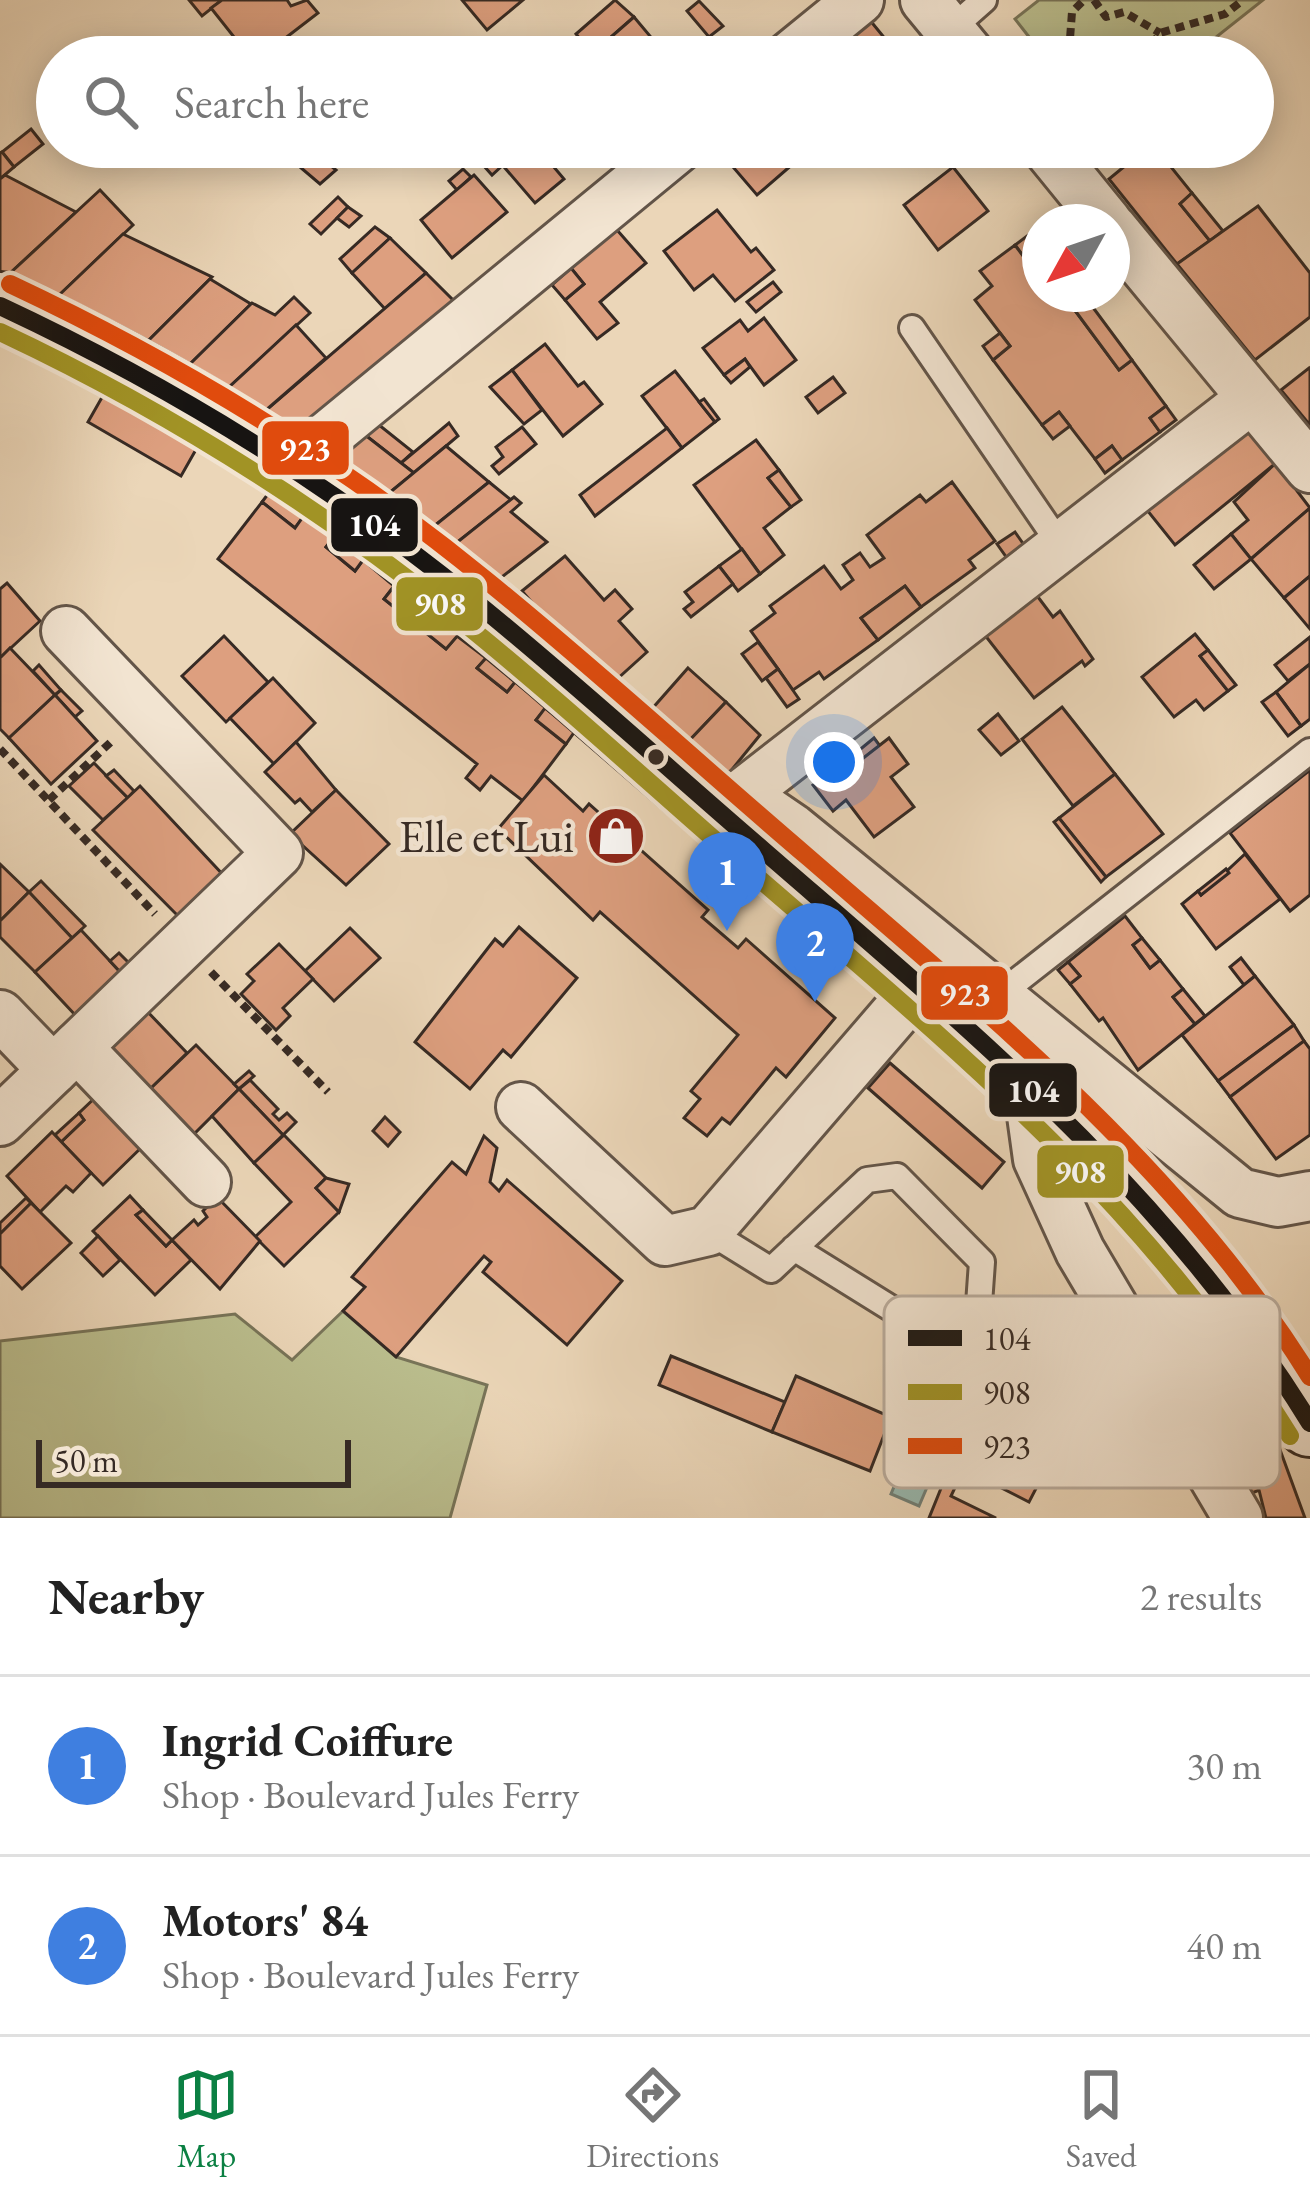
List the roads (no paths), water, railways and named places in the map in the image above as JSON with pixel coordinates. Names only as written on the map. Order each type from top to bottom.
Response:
[{"type":"main road","points":[[0,306],[139,372],[292,464],[471,598],[732,806],[1115,1162],[1227,1296]]},
{"type":"main road","points":[[1280,1377],[1310,1423]]},
{"type":"street","points":[[815,36],[859,0]]},
{"type":"street","points":[[292,464],[653,168]]},
{"type":"street","points":[[1063,168],[1092,204]]},
{"type":"street","points":[[1130,251],[1310,467]]},
{"type":"street","points":[[1251,399],[732,806],[999,995],[1240,1192],[1294,1199]]},
{"type":"street","points":[[0,1121],[278,853],[65,631]]},
{"type":"street","points":[[521,1107],[665,1241],[708,1231],[920,985]]},
{"type":"street","points":[[0,1015],[65,1059],[206,1182]]},
{"type":"street","points":[[1027,1079],[1038,1159],[1080,1251],[1107,1296]]},
{"type":"street","points":[[1220,1488],[1238,1518]]},
{"type":"lane","points":[[912,328],[1060,546]]},
{"type":"lane","points":[[999,995],[1310,751]]},
{"type":"lane","points":[[708,1231],[771,1270],[867,1180],[897,1176],[982,1262],[980,1296]]},
{"type":"lane","points":[[794,1248],[884,1304]]},
{"type":"water","points":[[894,1488],[927,1488],[919,1506],[891,1494]]},
{"type":"place","name":"Elle et Lui","points":[[616,836]]},
{"type":"place","name":"Ingrid Coiffure","points":[[727,931]]},
{"type":"place","name":"Motors' 84","points":[[815,1002]]}]
